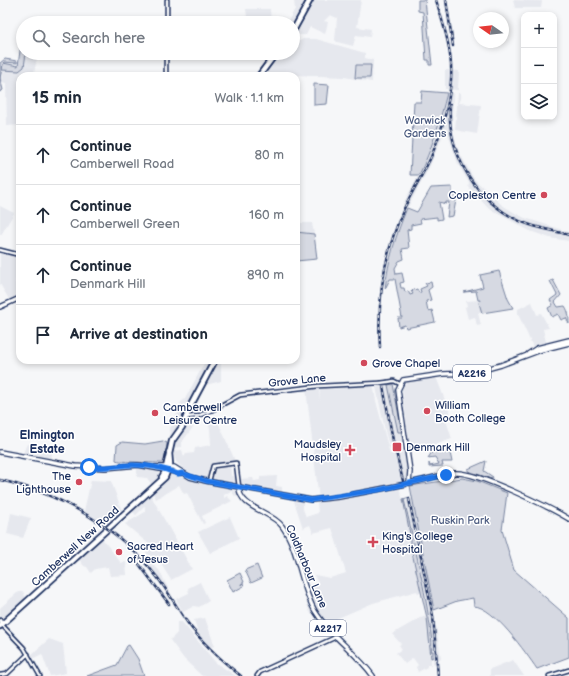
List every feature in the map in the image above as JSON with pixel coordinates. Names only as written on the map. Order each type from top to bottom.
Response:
[{"type":"highway","points":[[300,20],[310,0]]},
{"type":"highway","points":[[262,72],[271,60]]},
{"type":"highway","points":[[168,468],[171,454],[169,452],[172,441],[182,427],[185,417],[213,364]]},
{"type":"highway","name":"Camberwell New Road","points":[[1,623],[165,477],[168,468]]},
{"type":"main road","points":[[0,307],[16,300]]},
{"type":"main road","name":"A2216","points":[[528,354],[532,350],[569,342]]},
{"type":"main road","name":"A2216","points":[[401,384],[407,378],[442,374],[472,373],[501,365],[528,354],[569,342]]},
{"type":"main road","points":[[401,384],[398,390],[410,471],[408,483]]},
{"type":"main road","points":[[0,452],[68,465],[102,468],[134,465],[168,468],[180,470],[182,473],[209,482],[311,500],[345,496],[456,473],[470,475],[549,508],[569,519]]},
{"type":"main road","name":"Coldharbour Lane","points":[[239,487],[239,493],[244,500],[271,516],[285,530],[310,602],[323,622],[363,662],[373,676]]},
{"type":"street","points":[[167,0],[167,16]]},
{"type":"street","points":[[166,60],[166,72]]},
{"type":"street","points":[[0,250],[16,254]]},
{"type":"street","name":"Grove Lane","points":[[185,417],[198,416],[240,395],[319,386],[394,381],[401,384]]},
{"type":"street","points":[[209,482],[213,466],[236,463],[239,487]]},
{"type":"street","points":[[1,623],[28,654],[40,676]]},
{"type":"street","points":[[257,676],[260,672],[337,637]]},
{"type":"street","points":[[0,675],[7,674],[28,654]]},
{"type":"street","points":[[550,676],[569,670]]},
{"type":"shaded area","points":[[294,0],[307,0],[299,16],[291,16],[295,9]]},
{"type":"shaded area","points":[[311,0],[361,0],[357,27],[371,29],[370,37],[356,35],[353,46],[337,42],[335,40],[337,18],[330,15],[324,21],[328,22],[325,34],[310,27],[306,35],[300,35],[300,22]]},
{"type":"shaded area","points":[[513,0],[542,1],[541,8],[515,8]]},
{"type":"shaded area","points":[[246,9],[270,9],[270,16],[247,16]]},
{"type":"shaded area","points":[[303,39],[316,39],[365,53],[365,58],[373,60],[372,82],[344,77],[300,75],[300,72],[268,72],[277,60],[300,60],[300,41]]},
{"type":"shaded area","points":[[19,60],[37,60],[34,72],[16,72],[16,125],[7,126],[6,83],[1,82],[3,63],[18,65]]},
{"type":"shaded area","points":[[445,70],[459,71],[458,90],[445,89]]},
{"type":"shaded area","points":[[447,93],[453,93],[452,126],[458,150],[474,179],[502,205],[515,213],[525,218],[569,232],[569,241],[550,238],[530,231],[488,208],[468,186],[469,183],[458,164],[446,128],[429,168],[408,207],[403,204],[424,165],[436,132]]},
{"type":"shaded area","points":[[458,93],[461,93],[459,103],[481,105],[477,134],[455,130]]},
{"type":"shaded area","points":[[0,206],[14,213],[1,235],[0,235]]},
{"type":"shaded area","points":[[300,223],[312,223],[314,234],[300,232]]},
{"type":"shaded area","points":[[0,253],[16,256],[16,298],[10,301],[0,284]]},
{"type":"shaded area","points":[[480,300],[481,302],[479,303],[482,313],[478,313],[481,325],[477,326],[475,317],[468,319],[465,307],[467,306],[466,301]]},
{"type":"shaded area","points":[[532,302],[537,315],[541,313],[549,328],[543,329],[546,342],[533,347],[518,314],[518,309]]},
{"type":"shaded area","points":[[204,364],[210,364],[187,405],[179,426],[170,436],[169,429],[174,423],[181,402],[185,399]]},
{"type":"shaded area","points":[[216,364],[221,364],[221,381],[206,385]]},
{"type":"shaded area","name":"William Booth College","points":[[436,377],[452,418],[446,420],[452,439],[432,445],[409,447],[402,388],[407,382]]},
{"type":"shaded area","points":[[346,384],[373,384],[390,454],[393,452],[390,449],[386,435],[376,387],[393,384],[408,475],[406,479],[398,484],[403,500],[413,498],[427,569],[441,658],[433,664],[433,659],[431,659],[431,665],[427,665],[427,667],[418,672],[416,667],[418,665],[413,658],[405,664],[396,653],[402,649],[399,645],[401,644],[392,634],[420,618],[427,616],[422,593],[418,593],[417,591],[373,603],[324,624],[315,611],[311,614],[299,580],[302,579],[305,587],[318,583],[314,575],[330,578],[346,573],[332,528],[313,533],[310,525],[303,528],[294,501],[303,502],[303,509],[306,517],[318,513],[317,502],[319,500],[306,388],[319,386],[320,400],[320,389],[346,388]]},
{"type":"shaded area","points":[[193,417],[193,427],[182,442],[182,447],[172,448],[187,419]]},
{"type":"shaded area","points":[[216,417],[236,463],[230,464],[231,476],[239,475],[240,479],[253,478],[254,481],[260,480],[260,477],[277,476],[276,486],[282,487],[282,492],[206,479],[185,470],[176,462],[173,451],[182,450],[184,457],[186,454],[194,453],[195,448],[211,445],[210,428],[207,421]]},
{"type":"shaded area","points":[[27,444],[53,450],[51,458],[23,453]]},
{"type":"shaded area","points":[[137,469],[155,469],[163,472],[152,485],[147,478],[137,477]]},
{"type":"shaded area","points":[[169,473],[233,488],[238,495],[235,496],[231,491],[224,495],[224,498],[227,496],[232,501],[202,516],[205,523],[203,524],[187,493],[184,494],[179,485],[156,499],[152,491]]},
{"type":"shaded area","points":[[91,480],[111,481],[122,511],[106,525],[84,511]]},
{"type":"shaded area","points":[[150,494],[192,569],[171,580],[159,561],[146,553],[151,546],[125,524],[145,512],[145,506],[136,515],[130,509]]},
{"type":"shaded area","points":[[11,513],[31,518],[23,538],[7,534]]},
{"type":"shaded area","points":[[230,517],[239,538],[210,553],[198,532]]},
{"type":"shaded area","points":[[101,537],[121,563],[126,562],[127,575],[110,576],[108,567],[95,569],[91,573],[78,558]]},
{"type":"shaded area","points":[[130,546],[159,570],[172,596],[153,570]]},
{"type":"shaded area","points":[[200,582],[209,601],[199,607],[194,606],[183,612],[176,599],[189,593],[188,588]]},
{"type":"shaded area","points":[[23,591],[26,599],[0,624],[0,608],[17,593]]},
{"type":"shaded area","points":[[205,618],[215,646],[210,647],[195,630],[197,629],[194,620]]},
{"type":"shaded area","points":[[177,622],[182,622],[216,663],[236,676],[202,676],[184,659],[170,640],[177,633]]},
{"type":"shaded area","points":[[49,639],[63,644],[66,673],[50,676],[42,654],[32,659],[31,655]]},
{"type":"shaded area","points":[[513,660],[524,676],[490,676],[490,669]]},
{"type":"green space","points":[[418,0],[425,0],[432,65],[429,65],[429,60],[426,60],[423,12],[418,11]]},
{"type":"green space","points":[[5,59],[17,61],[17,63],[3,63],[18,66],[19,60],[25,60],[24,67],[19,71],[2,70],[3,64],[0,78],[0,63]]},
{"type":"green space","points":[[356,65],[371,65],[370,78],[355,78]]},
{"type":"green space","points":[[0,78],[3,90],[0,92]]},
{"type":"green space","points":[[314,84],[329,85],[327,104],[314,105]]},
{"type":"green space","name":"Warwick Gardens","points":[[422,91],[447,93],[442,114],[424,165],[419,175],[410,175],[414,102],[421,102]]},
{"type":"green space","points":[[452,187],[452,194],[457,195],[453,216],[447,217],[449,202],[446,202],[446,204],[439,202],[442,219],[437,220],[437,217],[420,219],[421,223],[411,225],[411,229],[407,230],[409,248],[402,249],[404,259],[399,261],[395,268],[396,274],[402,273],[404,282],[400,283],[401,288],[404,288],[405,292],[408,291],[410,295],[413,294],[411,291],[417,289],[419,293],[421,292],[420,289],[427,286],[425,283],[431,282],[432,287],[428,290],[431,300],[426,301],[428,311],[432,310],[435,322],[406,328],[405,325],[399,327],[398,318],[402,318],[395,279],[390,279],[385,289],[390,258],[403,218],[407,208],[417,212],[431,188]]},
{"type":"green space","points":[[300,232],[314,234],[317,259],[300,261]]},
{"type":"green space","points":[[499,271],[508,299],[513,308],[482,313],[479,303],[480,300],[478,300],[476,291],[464,292],[483,287],[480,275]]},
{"type":"green space","points":[[553,280],[561,295],[555,302],[558,307],[565,306],[569,324],[566,318],[561,320],[558,314],[552,317],[548,308],[553,305],[550,300],[557,295],[550,281]]},
{"type":"green space","points":[[393,384],[402,432],[398,432],[388,385]]},
{"type":"green space","points":[[163,441],[167,443],[163,463],[116,460],[117,445],[122,442],[145,444]]},
{"type":"green space","points":[[449,448],[452,462],[442,462],[443,466],[429,467],[429,463],[430,466],[439,464],[435,457],[428,458],[434,449],[437,449],[437,452]]},
{"type":"green space","points":[[486,461],[484,471],[493,477],[492,479],[468,471],[468,469]]},
{"type":"green space","name":"Ruskin Park","points":[[462,478],[477,481],[507,493],[502,530],[514,570],[569,618],[569,657],[537,669],[518,642],[500,622],[482,608],[474,606],[473,598],[457,601],[434,610],[410,486]]},
{"type":"green space","points":[[410,497],[404,500],[430,626],[432,642],[431,651],[433,651],[433,657],[431,658],[427,618],[410,544],[410,534],[403,499]]},
{"type":"green space","points":[[257,565],[262,578],[251,583],[245,570]]},
{"type":"green space","points":[[240,573],[244,582],[241,584],[241,585],[243,583],[244,586],[233,592],[227,580]]},
{"type":"green space","points":[[129,645],[138,659],[144,676],[87,676],[117,665],[127,646]]},
{"type":"railway","points":[[380,347],[379,329],[381,294],[383,277],[391,244],[396,227],[406,204],[431,157],[441,129],[448,99],[451,80],[451,60],[436,0]]},
{"type":"railway","points":[[446,0],[453,46]]},
{"type":"railway","points":[[450,105],[450,122],[458,154],[465,169],[484,196],[496,207],[517,220],[569,235]]},
{"type":"railway","points":[[383,386],[394,446]]},
{"type":"railway","points":[[396,452],[403,481]]},
{"type":"railway","points":[[0,480],[45,494],[67,504],[107,528],[142,559],[165,588],[187,622],[205,644],[241,676]]},
{"type":"railway","points":[[409,499],[433,616],[438,676]]},
{"type":"railway","points":[[139,564],[169,604]]},
{"type":"place","name":"Copleston Centre","points":[[544,195]]},
{"type":"place","name":"Grove Chapel","points":[[364,363]]},
{"type":"place","name":"William Booth College","points":[[427,411]]},
{"type":"place","name":"Camberwell Leisure Centre","points":[[155,413]]},
{"type":"place","name":"Denmark Hill","points":[[397,447]]},
{"type":"place","name":"Maudsley Hospital","points":[[350,450]]},
{"type":"place","name":"The Lighthouse","points":[[79,482]]},
{"type":"place","name":"King's College Hospital","points":[[373,542]]},
{"type":"place","name":"Sacred Heart of Jesus","points":[[119,552]]},
{"type":"district","name":"Elmington Estate","points":[[47,442]]},
{"type":"route","points":[[89,467],[105,468],[134,465],[156,467],[158,469],[172,471],[178,474],[182,473],[190,477],[206,481],[244,487],[282,496],[311,500],[378,490],[446,475]]}]
